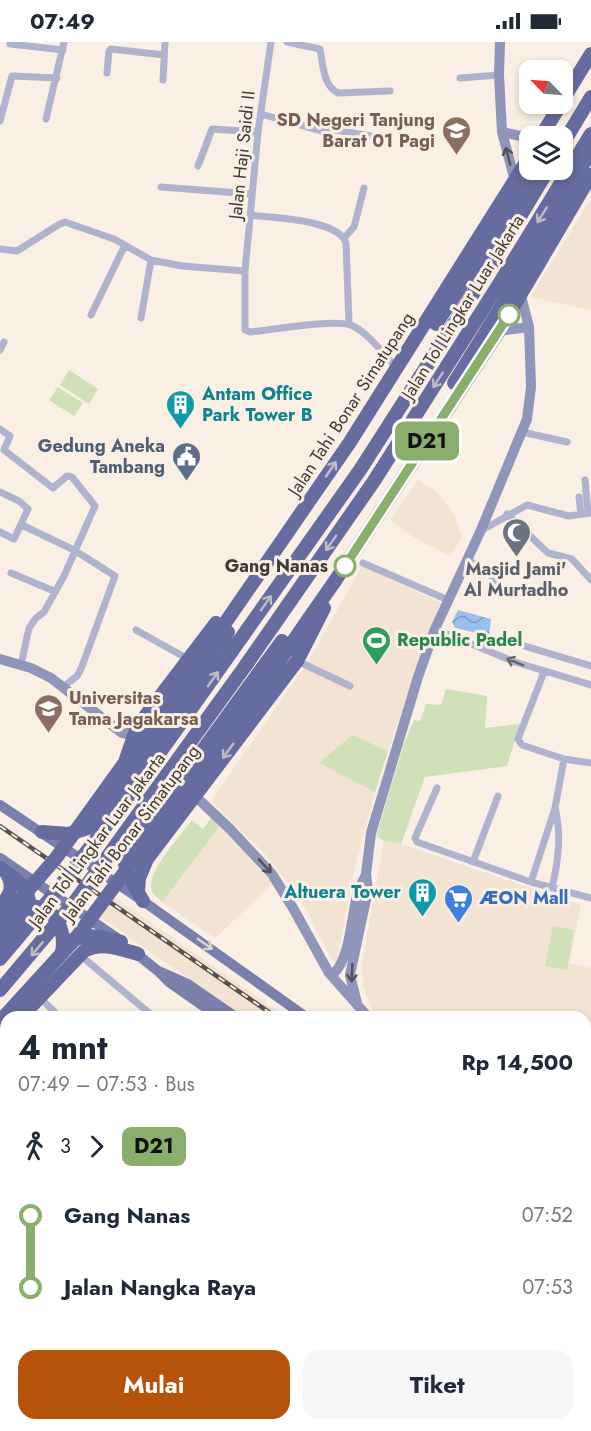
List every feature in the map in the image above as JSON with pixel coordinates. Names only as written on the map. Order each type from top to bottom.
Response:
[{"type":"highway","points":[[573,84],[591,54]]},
{"type":"highway","points":[[567,126],[591,95]]},
{"type":"highway","points":[[573,126],[591,95]]},
{"type":"highway","name":"Jalan Tol Lingkar Luar Jakarta","points":[[0,990],[76,900],[246,665],[374,480],[591,134]]},
{"type":"highway","points":[[404,474],[444,401],[521,274],[591,150]]},
{"type":"highway","name":"Jalan Tahi Bonar Simatupang","points":[[0,923],[56,858],[262,570],[350,442],[519,174]]},
{"type":"highway","points":[[350,442],[385,398],[422,345],[530,180]]},
{"type":"highway","name":"Jalan Tol Lingkar Luar Jakarta","points":[[0,959],[124,804],[360,470],[485,275],[542,180]]},
{"type":"highway","name":"Jalan Tahi Bonar Simatupang","points":[[8,1011],[76,938],[255,696],[337,578],[499,330],[589,183]]},
{"type":"highway","points":[[106,809],[137,727],[188,659],[262,570]]},
{"type":"highway","points":[[42,832],[69,834],[94,826],[135,771],[229,631],[262,570]]},
{"type":"highway","points":[[141,896],[139,878],[147,859],[297,661],[337,578]]},
{"type":"highway","points":[[123,854],[165,802],[293,627],[337,578]]},
{"type":"highway","points":[[135,771],[132,785],[136,796],[141,801],[153,805],[165,802]]},
{"type":"highway","points":[[94,826],[97,842],[103,849],[113,854],[123,854]]},
{"type":"highway","points":[[123,854],[127,874],[141,896]]},
{"type":"highway","points":[[0,942],[29,906],[29,896],[26,891],[3,870]]},
{"type":"highway","points":[[0,907],[12,889],[11,882],[3,870]]},
{"type":"highway","points":[[29,906],[47,909],[55,916],[60,926],[63,945],[52,983]]},
{"type":"highway","points":[[0,929],[15,923]]},
{"type":"highway","points":[[0,1011],[63,945],[75,939],[95,936],[121,942]]},
{"type":"highway","points":[[26,1011],[80,954],[91,947],[105,946],[138,954]]},
{"type":"main road","points":[[0,805],[141,896],[298,1011]]},
{"type":"main road","points":[[0,858],[138,954],[170,983],[210,1011]]},
{"type":"main road","points":[[158,971],[188,984],[227,1011]]},
{"type":"street","points":[[163,80],[165,42]]},
{"type":"street","name":"Jalan Haji Saidi II","points":[[271,42],[258,132],[244,271],[246,331],[291,328],[316,323],[348,323]]},
{"type":"street","points":[[287,42],[321,46],[325,76],[334,91],[338,93],[390,91]]},
{"type":"street","points":[[501,42],[499,75],[502,132],[515,181]]},
{"type":"street","points":[[10,44],[63,46],[46,119]]},
{"type":"street","points":[[107,73],[111,49],[164,55]]},
{"type":"street","points":[[460,78],[499,75]]},
{"type":"street","points":[[0,121],[12,76],[57,78]]},
{"type":"street","points":[[261,114],[321,131],[335,130],[377,137]]},
{"type":"street","points":[[198,166],[212,129],[258,132]]},
{"type":"street","points":[[502,132],[519,136]]},
{"type":"street","points":[[160,187],[252,194]]},
{"type":"street","points":[[344,238],[354,227],[364,188]]},
{"type":"street","points":[[250,215],[293,219],[330,228],[344,238]]},
{"type":"street","points":[[0,249],[17,251],[65,222],[114,239],[124,247],[151,260],[182,266],[244,271]]},
{"type":"street","points":[[344,238],[348,323],[363,333],[397,368]]},
{"type":"street","points":[[91,315],[124,247]]},
{"type":"street","points":[[141,318],[151,260]]},
{"type":"street","points":[[357,1003],[350,975],[368,890],[366,874],[371,833],[418,677],[435,630],[481,530],[522,432],[530,403],[529,327],[521,296]]},
{"type":"street","points":[[499,330],[529,327]]},
{"type":"street","points":[[0,429],[10,436],[4,450],[53,488],[67,476],[72,477],[95,506],[64,576],[44,612],[29,628],[21,665]]},
{"type":"street","points":[[522,432],[567,442]]},
{"type":"street","points":[[585,480],[587,513]]},
{"type":"street","points":[[0,492],[19,501],[28,509],[14,538],[0,532]]},
{"type":"street","points":[[579,497],[587,513]]},
{"type":"street","points":[[481,530],[526,505],[569,516],[587,513]]},
{"type":"street","points":[[507,514],[548,553],[572,559],[591,580]]},
{"type":"street","points":[[22,525],[74,550],[114,574],[115,578],[81,669],[77,676],[63,687]]},
{"type":"street","points":[[467,560],[486,568],[498,586]]},
{"type":"street","points":[[363,563],[448,600]]},
{"type":"street","points":[[11,573],[54,591]]},
{"type":"street","points":[[136,630],[188,659]]},
{"type":"street","points":[[435,630],[544,672],[591,685]]},
{"type":"street","points":[[480,647],[492,641],[508,641],[591,666]]},
{"type":"street","points":[[0,659],[40,672],[122,733],[126,734],[137,727]]},
{"type":"street","points":[[297,661],[350,686]]},
{"type":"street","points":[[544,672],[518,739],[519,742],[564,759],[591,763]]},
{"type":"street","points":[[531,882],[555,808],[564,759]]},
{"type":"street","points":[[437,788],[415,838],[417,842],[531,882],[591,898]]},
{"type":"street","points":[[195,796],[272,874],[329,973],[363,1011]]},
{"type":"street","points":[[473,862],[498,796]]},
{"type":"street","points":[[552,888],[557,869],[559,843],[559,823],[555,808]]},
{"type":"street","points":[[329,973],[334,973],[339,969],[342,961],[358,890],[366,874]]},
{"type":"street","points":[[80,954],[147,1011]]},
{"type":"street","points":[[39,997],[54,1011]]},
{"type":"shaded area","points":[[591,199],[591,310],[530,297]]},
{"type":"shaded area","points":[[418,480],[436,491],[455,515],[462,537],[451,556],[413,537],[390,520]]},
{"type":"shaded area","points":[[362,566],[441,603],[388,751],[352,735],[320,763],[375,792],[355,866],[336,964],[300,898],[266,855],[211,801],[307,663]]},
{"type":"shaded area","points":[[220,826],[273,884],[215,938],[162,902]]},
{"type":"shaded area","points":[[384,841],[401,844],[581,905],[569,963],[591,968],[591,1011],[373,1011],[363,987],[362,962]]},
{"type":"shaded area","points":[[114,897],[277,1011],[236,1011],[100,917]]},
{"type":"green space","points":[[69,370],[98,389],[89,404],[60,385]]},
{"type":"green space","points":[[58,387],[83,403],[74,416],[49,400]]},
{"type":"green space","points":[[446,689],[487,696],[485,728],[520,724],[507,766],[425,777],[401,844],[384,841],[376,836],[404,744],[414,720],[420,721],[426,704],[441,705]]},
{"type":"green space","points":[[352,735],[388,751],[375,792],[319,763]]},
{"type":"green space","points":[[211,818],[220,826],[162,902],[151,889],[152,878],[161,861],[192,820],[203,829]]},
{"type":"green space","points":[[553,926],[574,930],[567,970],[545,966]]},
{"type":"water","points":[[458,610],[491,619],[489,636],[455,628],[452,622]]},
{"type":"railway","points":[[0,826],[267,1011]]},
{"type":"bus line","name":"D21","points":[[345,566],[509,315]]},
{"type":"place","name":"SD Negeri Tanjung Barat 01 Pagi","points":[[456,156]]},
{"type":"place","name":"Antam Office Park Tower B","points":[[181,430]]},
{"type":"place","name":"Gedung Aneka Tambang","points":[[186,482]]},
{"type":"place","name":"Masjid Jami' Al Murtadho","points":[[516,558]]},
{"type":"place","name":"Gang Nanas","points":[[345,566]]},
{"type":"place","name":"Republic Padel","points":[[376,666]]},
{"type":"place","name":"Universitas Tama Jagakarsa","points":[[48,734]]},
{"type":"place","name":"Altuera Tower","points":[[422,918]]},
{"type":"place","name":"ÆON Mall","points":[[458,924]]}]
